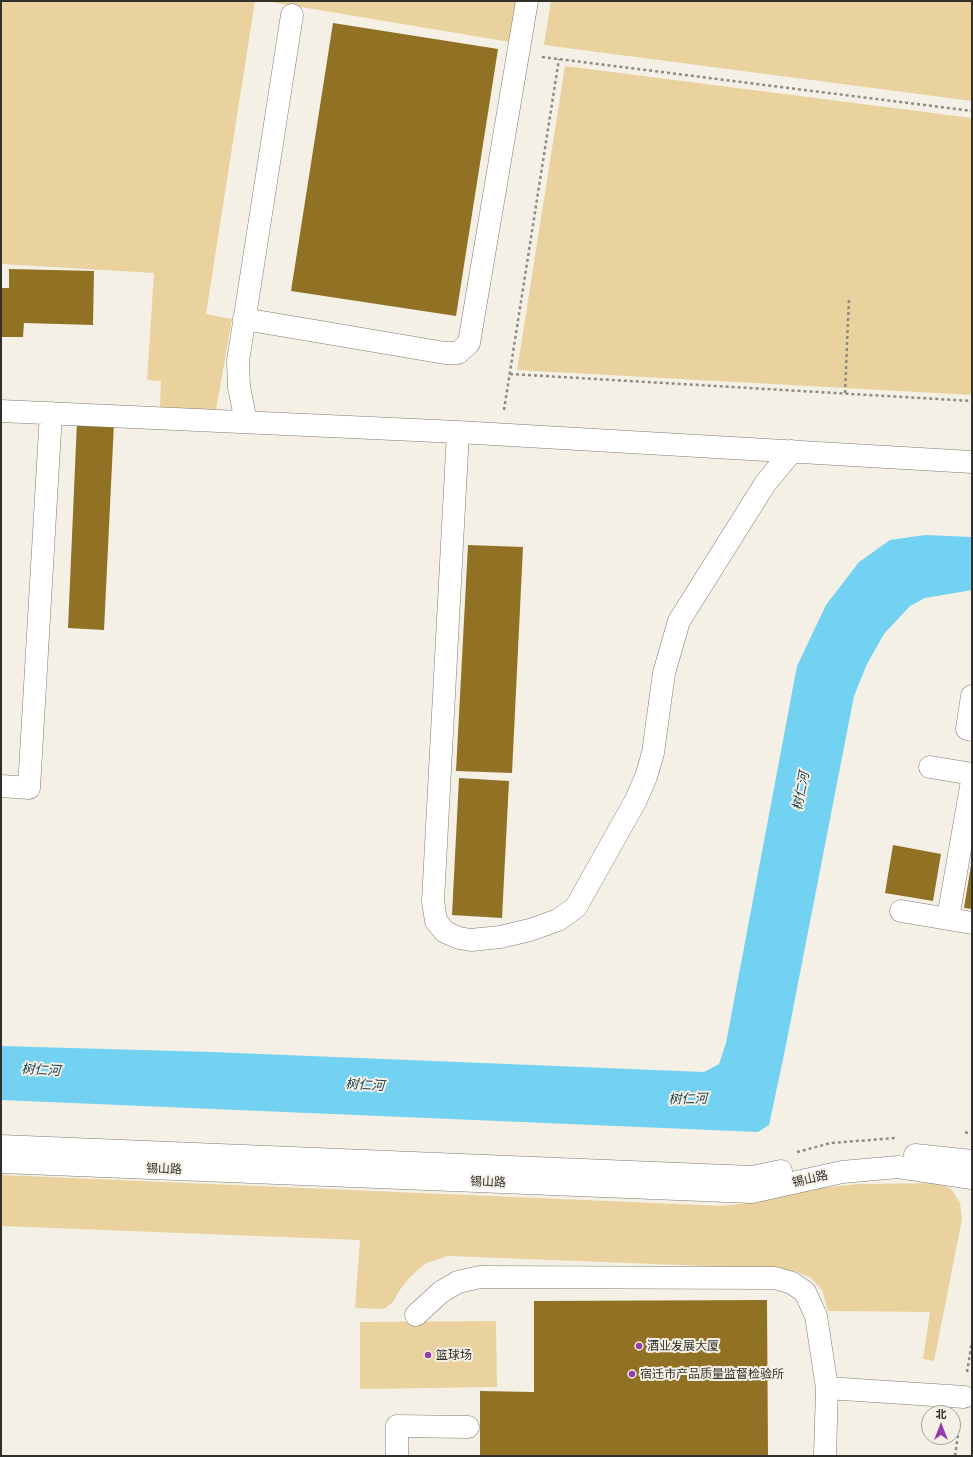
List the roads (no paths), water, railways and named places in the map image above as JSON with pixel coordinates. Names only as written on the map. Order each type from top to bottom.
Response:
[{"type":"street","points":[[244,319],[445,352],[458,352],[469,343],[527,1]]},
{"type":"street","points":[[246,422],[239,387],[238,361],[292,15]]},
{"type":"street","points":[[1,411],[500,434],[972,462]]},
{"type":"street","points":[[1,786],[29,788],[51,413]]},
{"type":"street","points":[[458,432],[433,901],[436,921],[445,932],[459,938],[471,940],[500,937],[530,930],[558,920],[576,907],[636,800],[646,778],[653,753],[664,673],[679,621],[765,484],[792,451]]},
{"type":"street","points":[[972,696],[967,729],[972,730]]},
{"type":"street","points":[[930,767],[972,774]]},
{"type":"street","points":[[948,918],[972,781]]},
{"type":"street","points":[[901,911],[972,923]]},
{"type":"street","name":"锡山路","points":[[1,1146],[752,1177],[851,1156],[902,1154],[972,1161]]},
{"type":"street","name":"锡山路","points":[[1,1162],[752,1192],[842,1172],[898,1167],[972,1178]]},
{"type":"street","points":[[416,1315],[441,1292],[458,1282],[480,1277],[775,1278],[792,1283],[805,1292],[816,1316],[827,1388],[825,1456]]},
{"type":"street","points":[[827,1388],[964,1397]]},
{"type":"street","points":[[397,1456],[397,1426],[468,1426]]},
{"type":"water","name":"树仁河","points":[[925,535],[972,537],[972,590],[925,598],[910,606],[884,634],[867,664],[854,696],[769,1125],[758,1132],[1,1100],[1,1046],[212,1052],[704,1072],[719,1064],[726,1043],[797,666],[826,605],[859,562],[890,540]]},
{"type":"place","name":"酒业发展大厦","points":[[639,1346]]},
{"type":"place","name":"篮球场","points":[[428,1355]]},
{"type":"place","name":"宿迁市产品质量监督检验所","points":[[632,1374]]}]
